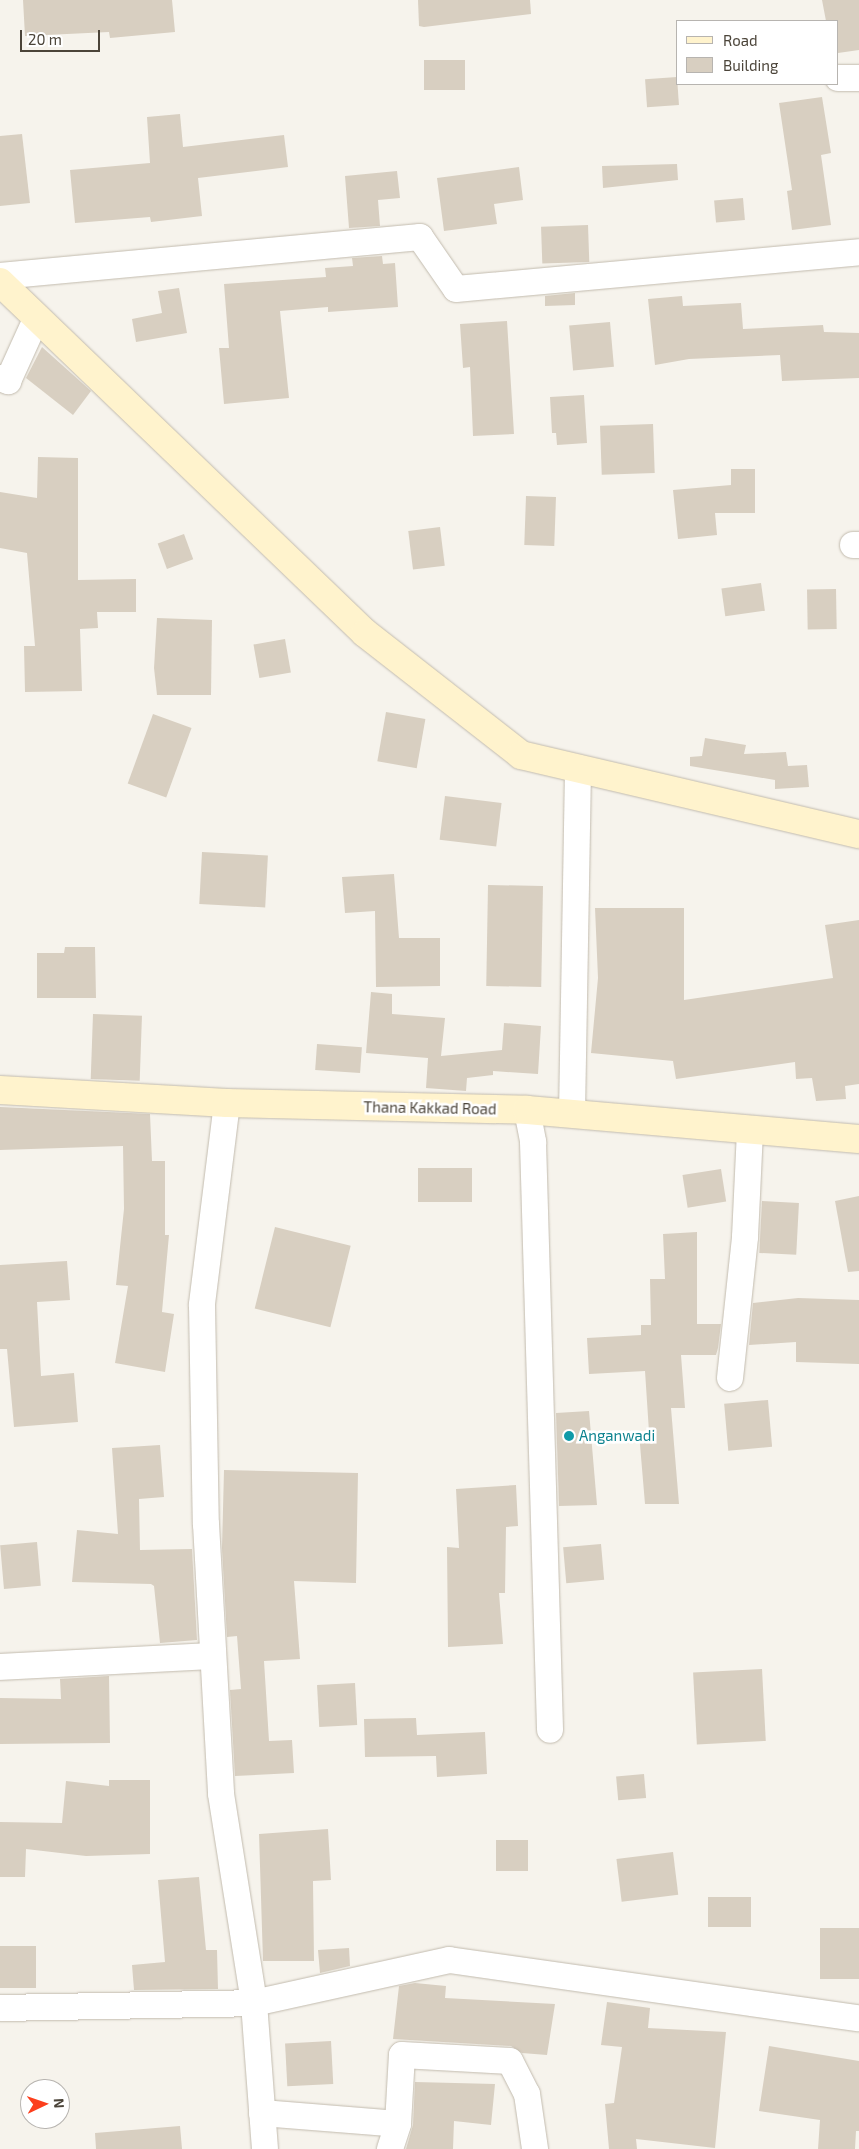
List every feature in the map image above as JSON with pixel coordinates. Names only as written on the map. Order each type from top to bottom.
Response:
[{"type":"main road","points":[[0,282],[365,633],[522,755],[859,834]]},
{"type":"main road","name":"Thana Kakkad Road","points":[[0,1090],[227,1103],[527,1110],[859,1139]]},
{"type":"street","points":[[839,78],[859,78]]},
{"type":"street","points":[[0,276],[420,237],[456,289],[859,252]]},
{"type":"street","points":[[0,378],[8,381],[37,317]]},
{"type":"street","points":[[572,1114],[578,768]]},
{"type":"street","points":[[227,1103],[202,1305],[206,1524],[221,1794],[254,2003],[266,2149]]},
{"type":"street","points":[[527,1110],[533,1142],[550,1730]]},
{"type":"street","points":[[730,1378],[746,1237],[750,1130]]},
{"type":"street","points":[[0,1667],[213,1656]]},
{"type":"street","points":[[0,2008],[254,2003],[449,1960],[859,2018]]},
{"type":"street","points":[[390,2149],[398,2124],[402,2055],[510,2061],[526,2094],[535,2149]]},
{"type":"street","points":[[262,2113],[398,2124]]},
{"type":"building","points":[[23,0],[172,0],[175,32],[110,38],[109,32],[25,36]]},
{"type":"building","points":[[418,0],[530,0],[531,14],[424,27],[419,26]]},
{"type":"building","points":[[822,0],[859,0],[859,50],[839,53],[839,20],[826,20]]},
{"type":"building","points":[[424,60],[465,60],[465,90],[424,90]]},
{"type":"building","points":[[676,77],[679,105],[647,107],[645,79]]},
{"type":"building","points":[[822,97],[831,153],[821,155],[831,225],[792,230],[787,191],[792,190],[779,103]]},
{"type":"building","points":[[180,114],[183,147],[284,135],[288,167],[198,178],[202,216],[151,222],[150,217],[75,223],[70,170],[150,163],[147,117]]},
{"type":"building","points":[[22,134],[30,203],[0,206],[0,136]]},
{"type":"building","points":[[677,164],[678,180],[603,188],[602,166]]},
{"type":"building","points":[[519,167],[523,200],[494,204],[497,224],[444,231],[437,178]]},
{"type":"building","points":[[397,171],[400,198],[378,200],[380,226],[349,228],[345,176]]},
{"type":"building","points":[[743,198],[745,220],[716,222],[714,201]]},
{"type":"building","points":[[588,225],[589,262],[542,264],[541,227]]},
{"type":"building","points":[[382,256],[383,264],[395,263],[398,307],[328,312],[328,307],[280,311],[289,398],[224,404],[219,348],[229,348],[224,284],[326,277],[325,268],[353,266],[352,258]]},
{"type":"building","points":[[179,288],[187,333],[136,342],[132,319],[162,313],[158,291]]},
{"type":"building","points":[[575,293],[575,305],[545,306],[545,296]]},
{"type":"building","points":[[682,296],[683,306],[741,303],[743,329],[823,325],[824,332],[859,333],[859,378],[782,381],[780,355],[689,359],[655,365],[648,299]]},
{"type":"building","points":[[507,321],[514,434],[473,436],[470,367],[463,368],[460,324]]},
{"type":"building","points":[[610,322],[614,367],[573,370],[569,326]]},
{"type":"building","points":[[42,347],[91,391],[73,415],[26,378]]},
{"type":"building","points":[[584,395],[587,443],[557,445],[556,433],[552,433],[550,397]]},
{"type":"building","points":[[653,424],[655,473],[602,475],[600,426]]},
{"type":"building","points":[[38,457],[78,458],[78,580],[136,579],[136,612],[97,612],[98,628],[80,629],[82,691],[25,692],[24,646],[35,646],[27,553],[0,548],[0,492],[37,498]]},
{"type":"building","points":[[731,469],[755,469],[755,513],[715,513],[717,535],[678,539],[673,490],[731,485]]},
{"type":"building","points":[[526,496],[556,497],[554,546],[524,545]]},
{"type":"building","points":[[440,527],[445,566],[413,570],[408,531]]},
{"type":"building","points":[[184,534],[193,559],[167,569],[158,544]]},
{"type":"building","points":[[761,583],[765,611],[725,616],[721,589]]},
{"type":"building","points":[[836,589],[837,629],[808,630],[807,590]]},
{"type":"building","points":[[157,618],[212,620],[211,695],[157,695],[154,668]]},
{"type":"building","points":[[285,639],[291,672],[259,678],[253,645]]},
{"type":"building","points":[[386,712],[425,719],[417,768],[377,761]]},
{"type":"building","points":[[153,714],[192,728],[166,798],[128,784]]},
{"type":"building","points":[[705,738],[746,745],[744,754],[786,752],[788,766],[807,765],[809,787],[775,789],[775,780],[690,766],[690,757],[702,756]]},
{"type":"building","points":[[445,796],[502,803],[496,847],[440,840]]},
{"type":"building","points":[[202,852],[268,855],[265,907],[199,904]]},
{"type":"building","points":[[394,874],[399,938],[440,938],[440,986],[376,987],[375,911],[345,913],[342,877]]},
{"type":"building","points":[[488,885],[543,886],[541,987],[486,986]]},
{"type":"building","points":[[595,908],[684,908],[684,1000],[833,978],[825,925],[859,920],[859,1084],[845,1086],[846,1099],[816,1101],[812,1078],[796,1079],[795,1062],[676,1079],[673,1061],[591,1053],[598,978]]},
{"type":"building","points":[[65,947],[95,947],[96,998],[37,998],[37,953],[64,953]]},
{"type":"building","points":[[371,992],[392,994],[392,1014],[445,1018],[441,1056],[502,1050],[504,1023],[541,1026],[538,1074],[493,1071],[493,1075],[467,1078],[466,1091],[426,1088],[428,1058],[366,1053]]},
{"type":"building","points":[[93,1014],[142,1016],[140,1081],[91,1079]]},
{"type":"building","points":[[317,1044],[362,1047],[360,1073],[315,1070]]},
{"type":"building","points":[[0,1107],[150,1114],[152,1161],[165,1161],[165,1235],[169,1235],[162,1312],[174,1314],[165,1372],[115,1363],[128,1286],[116,1285],[124,1209],[123,1146],[0,1150]]},
{"type":"building","points":[[418,1168],[472,1168],[472,1202],[418,1202]]},
{"type":"building","points":[[721,1169],[726,1202],[688,1208],[682,1175]]},
{"type":"building","points":[[859,1196],[859,1271],[848,1272],[835,1201]]},
{"type":"building","points":[[762,1201],[799,1203],[796,1255],[759,1253]]},
{"type":"building","points":[[275,1227],[351,1246],[330,1327],[255,1309]]},
{"type":"building","points":[[697,1232],[697,1324],[721,1324],[718,1348],[716,1355],[681,1355],[685,1408],[671,1408],[679,1504],[645,1504],[639,1433],[649,1432],[645,1371],[589,1374],[587,1338],[641,1335],[641,1325],[651,1325],[650,1279],[665,1279],[663,1234]]},
{"type":"building","points":[[67,1261],[70,1300],[37,1302],[41,1376],[74,1373],[78,1422],[14,1427],[7,1349],[0,1349],[0,1265]]},
{"type":"building","points":[[798,1298],[859,1300],[859,1364],[796,1362],[796,1342],[749,1345],[753,1303]]},
{"type":"building","points":[[768,1400],[772,1447],[728,1451],[724,1404]]},
{"type":"building","points":[[589,1411],[597,1505],[559,1506],[556,1413]]},
{"type":"building","points":[[160,1445],[164,1497],[139,1499],[140,1550],[192,1549],[197,1640],[160,1643],[154,1586],[151,1584],[72,1582],[77,1530],[118,1534],[112,1448]]},
{"type":"building","points":[[224,1470],[358,1473],[356,1583],[294,1581],[300,1659],[264,1661],[269,1741],[292,1740],[294,1773],[235,1776],[230,1690],[241,1689],[237,1636],[227,1637],[222,1548]]},
{"type":"building","points":[[516,1485],[518,1526],[506,1527],[505,1593],[499,1593],[503,1644],[448,1647],[447,1547],[459,1548],[456,1489]]},
{"type":"building","points":[[37,1542],[41,1586],[4,1589],[0,1545]]},
{"type":"building","points":[[601,1544],[604,1580],[566,1583],[563,1547]]},
{"type":"building","points":[[762,1669],[766,1741],[697,1745],[693,1673]]},
{"type":"building","points":[[109,1676],[110,1743],[0,1744],[0,1698],[61,1699],[60,1679]]},
{"type":"building","points":[[355,1683],[357,1725],[319,1727],[317,1685]]},
{"type":"building","points":[[416,1718],[417,1735],[485,1732],[487,1774],[437,1777],[436,1756],[365,1757],[364,1719]]},
{"type":"building","points":[[644,1774],[646,1798],[618,1800],[616,1776]]},
{"type":"building","points":[[109,1780],[150,1780],[150,1854],[86,1856],[26,1849],[25,1877],[0,1877],[0,1822],[62,1823],[66,1781],[109,1786]]},
{"type":"building","points":[[328,1829],[331,1880],[313,1881],[314,1961],[263,1961],[259,1834]]},
{"type":"building","points":[[496,1840],[528,1840],[528,1871],[496,1871]]},
{"type":"building","points":[[673,1852],[678,1895],[622,1902],[616,1859]]},
{"type":"building","points":[[199,1877],[206,1950],[217,1950],[218,1989],[134,1990],[132,1965],[165,1962],[158,1880]]},
{"type":"building","points":[[708,1897],[751,1897],[751,1927],[708,1927]]},
{"type":"building","points":[[820,1928],[859,1928],[859,1979],[820,1979]]},
{"type":"building","points":[[0,1946],[36,1946],[36,1988],[0,1988]]},
{"type":"building","points":[[349,1948],[350,1966],[320,1973],[318,1950]]},
{"type":"building","points":[[415,1983],[446,1986],[445,1998],[555,2004],[547,2055],[522,2053],[511,2046],[393,2039],[399,1986]]},
{"type":"building","points":[[607,2002],[650,2008],[648,2028],[726,2032],[715,2148],[636,2139],[637,2149],[609,2149],[605,2104],[614,2103],[622,2047],[601,2045]]},
{"type":"building","points":[[331,2041],[333,2084],[287,2086],[285,2043]]},
{"type":"building","points":[[769,2046],[859,2061],[859,2131],[856,2131],[855,2149],[818,2149],[820,2120],[759,2111]]},
{"type":"building","points":[[415,2082],[495,2084],[491,2125],[454,2121],[453,2149],[406,2149],[413,2125]]},
{"type":"building","points":[[180,2126],[182,2149],[96,2149],[95,2133]]},
{"type":"place","name":"Anganwadi","points":[[569,1436]]}]
